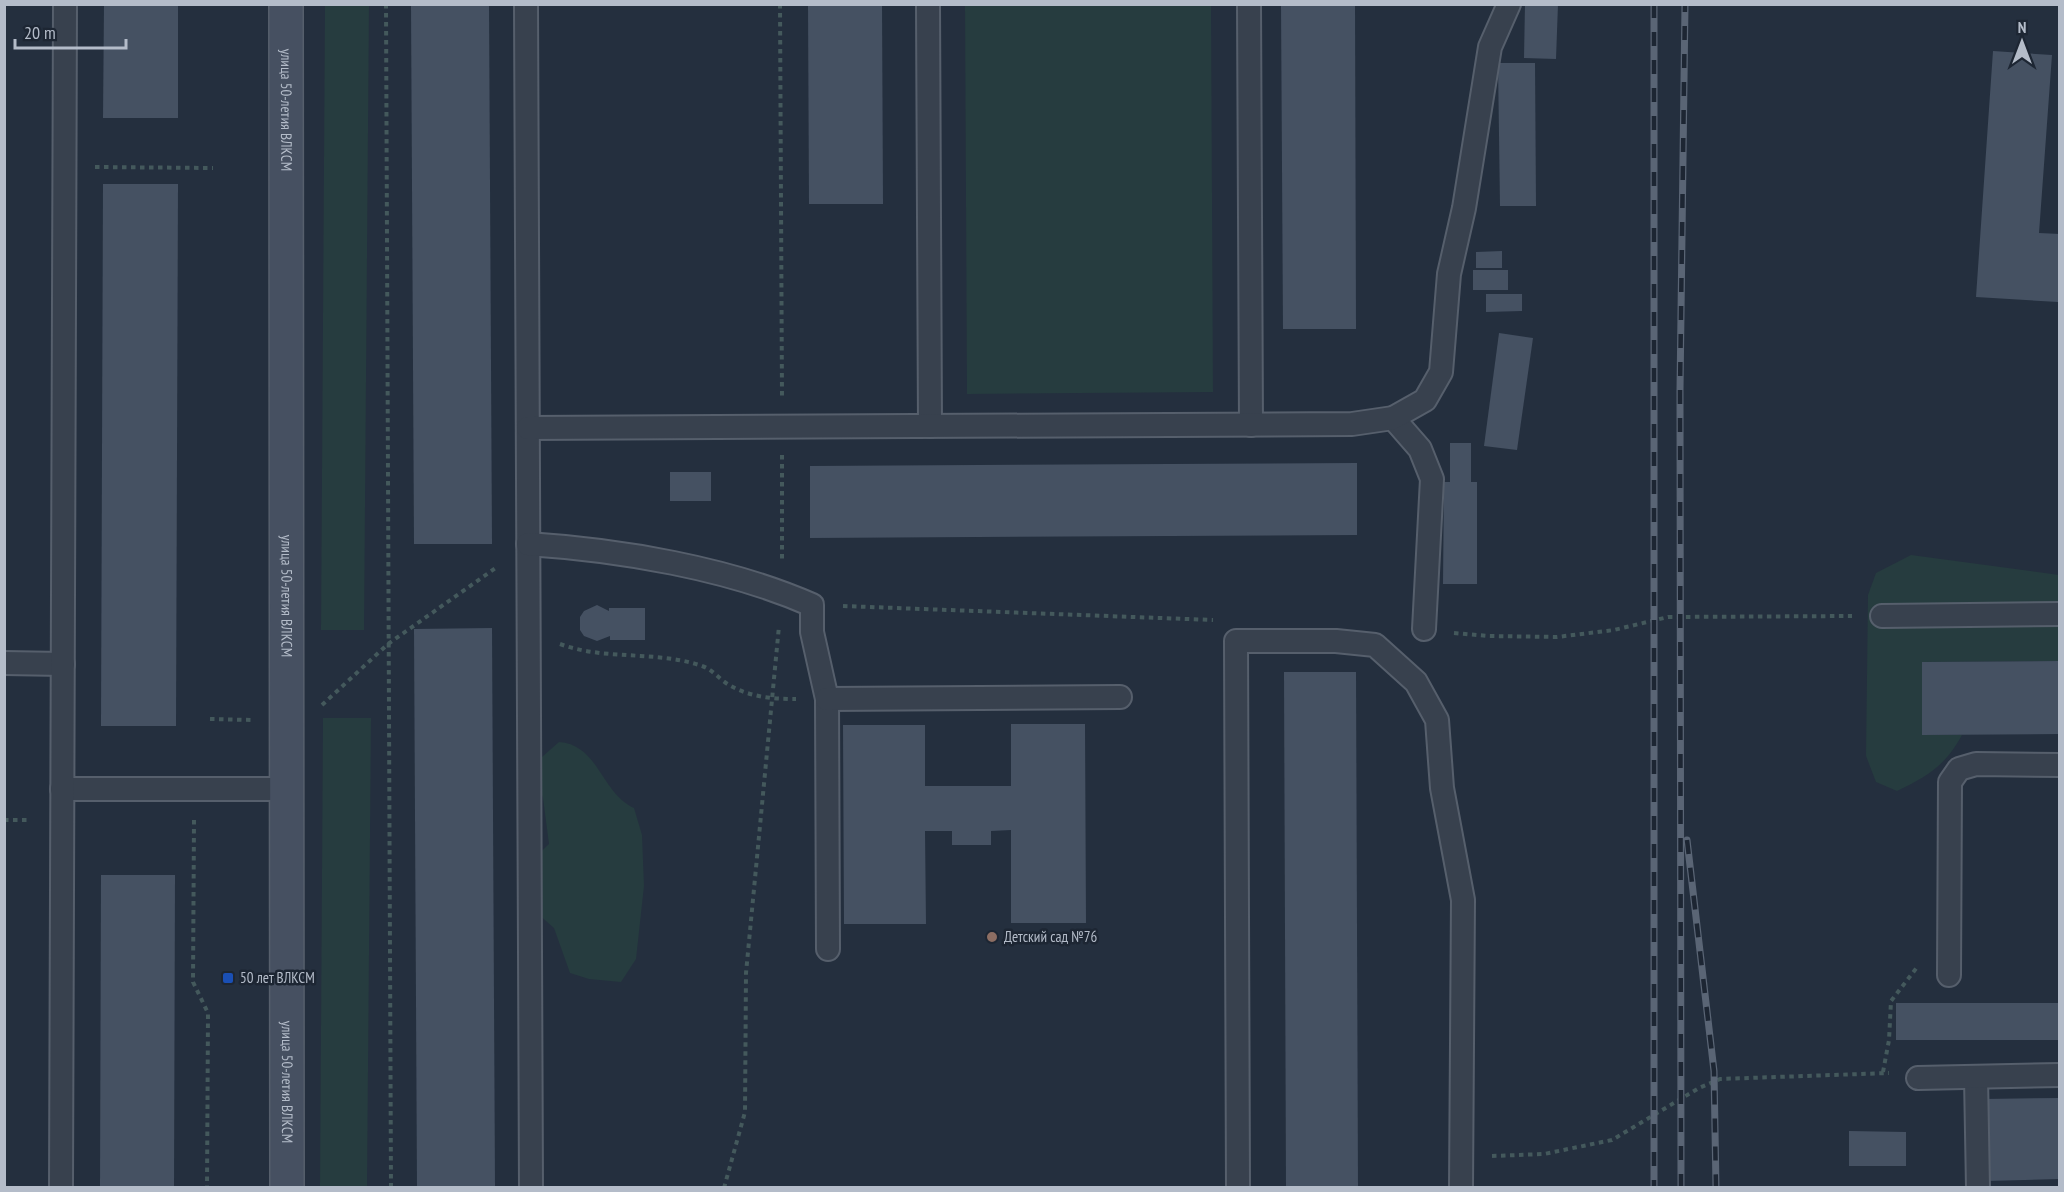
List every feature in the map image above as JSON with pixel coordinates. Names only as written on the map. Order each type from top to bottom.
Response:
[{"type":"main road","name":"улица 50-летия ВЛКСМ","points":[[286,4],[287,1188]]},
{"type":"lane","points":[[61,1188],[65,4]]},
{"type":"lane","points":[[526,4],[531,1188]]},
{"type":"lane","points":[[928,4],[930,426]]},
{"type":"lane","points":[[1249,4],[1251,425]]},
{"type":"lane","points":[[528,428],[1352,424],[1393,418],[1425,400],[1441,372],[1449,274],[1464,208],[1490,47],[1509,4]]},
{"type":"lane","points":[[1393,418],[1420,449],[1432,478],[1424,629]]},
{"type":"lane","points":[[528,544],[588,548],[633,556],[783,592],[812,605],[812,632],[827,699],[828,949]]},
{"type":"lane","points":[[1882,616],[2060,614]]},
{"type":"lane","points":[[1238,1188],[1236,641],[1336,641],[1375,645],[1416,682],[1437,720],[1442,788],[1463,900],[1461,1188]]},
{"type":"lane","points":[[4,663],[63,663]]},
{"type":"lane","points":[[827,699],[1119,697]]},
{"type":"lane","points":[[1949,975],[1950,782],[1959,769],[1976,764],[2060,765]]},
{"type":"lane","points":[[62,789],[286,789]]},
{"type":"lane","points":[[1918,1078],[2060,1075]]},
{"type":"lane","points":[[1976,1077],[1978,1188]]},
{"type":"path","points":[[386,4],[391,1188]]},
{"type":"path","points":[[724,1188],[745,1112],[746,973],[783,592],[780,4]]},
{"type":"path","points":[[64,167],[213,168]]},
{"type":"path","points":[[388,644],[528,544]]},
{"type":"path","points":[[812,605],[1217,621],[1236,641]]},
{"type":"path","points":[[1424,629],[1489,636],[1557,637],[1614,630],[1668,617],[1882,616]]},
{"type":"path","points":[[529,625],[562,645],[608,655],[668,656],[706,667],[728,684],[752,695],[771,699],[827,699]]},
{"type":"path","points":[[194,789],[193,982],[208,1013],[207,1188]]},
{"type":"path","points":[[1883,1072],[1889,1040],[1891,1001],[1912,970],[1949,944]]},
{"type":"path","points":[[1461,1156],[1544,1154],[1612,1140],[1699,1088],[1720,1079],[1883,1072],[1918,1078]]},
{"type":"green space","points":[[325,5],[369,5],[364,630],[321,630]]},
{"type":"green space","points":[[965,5],[1211,5],[1213,392],[967,394]]},
{"type":"green space","points":[[1911,555],[2059,575],[2059,661],[1922,662],[1922,735],[1962,735],[1949,755],[1935,769],[1897,791],[1876,782],[1866,756],[1868,595],[1876,573]]},
{"type":"green space","points":[[323,718],[371,718],[367,1187],[320,1187]]},
{"type":"green space","points":[[559,742],[583,751],[592,760],[614,792],[634,808],[642,835],[644,886],[636,959],[621,982],[589,979],[570,973],[554,928],[521,899],[521,871],[549,844],[543,798],[534,774],[542,757]]},
{"type":"building","points":[[808,4],[882,4],[883,204],[809,204]]},
{"type":"building","points":[[1281,4],[1355,4],[1356,329],[1283,329]]},
{"type":"building","points":[[1525,4],[1558,4],[1556,59],[1524,58]]},
{"type":"building","points":[[104,5],[178,5],[178,118],[103,118]]},
{"type":"building","points":[[411,5],[489,5],[492,544],[414,544]]},
{"type":"building","points":[[1993,51],[2052,55],[2039,233],[2060,234],[2058,302],[1976,297]]},
{"type":"building","points":[[1498,63],[1535,63],[1536,206],[1500,206]]},
{"type":"building","points":[[103,184],[178,184],[176,726],[101,726]]},
{"type":"building","points":[[1502,251],[1502,268],[1476,268],[1476,252]]},
{"type":"building","points":[[1473,270],[1508,270],[1508,290],[1473,290]]},
{"type":"building","points":[[1486,294],[1522,294],[1522,311],[1486,312]]},
{"type":"building","points":[[1499,333],[1533,338],[1517,450],[1484,446]]},
{"type":"building","points":[[1450,443],[1471,443],[1471,482],[1477,482],[1477,584],[1443,584],[1444,482],[1450,482]]},
{"type":"building","points":[[1357,463],[1357,535],[810,538],[810,466]]},
{"type":"building","points":[[670,472],[711,472],[711,501],[670,501]]},
{"type":"building","points":[[597,605],[609,611],[609,608],[645,608],[645,640],[610,640],[610,636],[597,641],[584,636],[580,630],[580,617],[584,611]]},
{"type":"building","points":[[492,628],[495,1188],[417,1188],[414,629]]},
{"type":"building","points":[[2060,661],[2060,734],[1922,735],[1922,662]]},
{"type":"building","points":[[1284,672],[1356,672],[1358,1188],[1286,1188]]},
{"type":"building","points":[[1011,724],[1085,724],[1086,923],[1011,923],[1011,830],[991,831],[991,845],[952,845],[952,831],[925,831],[926,924],[844,924],[843,725],[925,725],[925,786],[1011,786]]},
{"type":"building","points":[[101,875],[175,875],[174,1188],[100,1188]]},
{"type":"building","points":[[1896,1003],[2060,1003],[2060,1040],[1896,1040]]},
{"type":"building","points":[[2060,1098],[2060,1179],[1986,1181],[1984,1099]]},
{"type":"building","points":[[1849,1131],[1906,1132],[1906,1166],[1849,1166]]},
{"type":"railway","points":[[1654,4],[1654,1188]]},
{"type":"railway","points":[[1681,1188],[1680,391],[1685,4]]},
{"type":"railway","points":[[1687,840],[1714,1071],[1716,1188]]},
{"type":"place","name":"Детский сад №76","points":[[992,937]]},
{"type":"place","name":"50 лет ВЛКСМ","points":[[228,978]]}]
